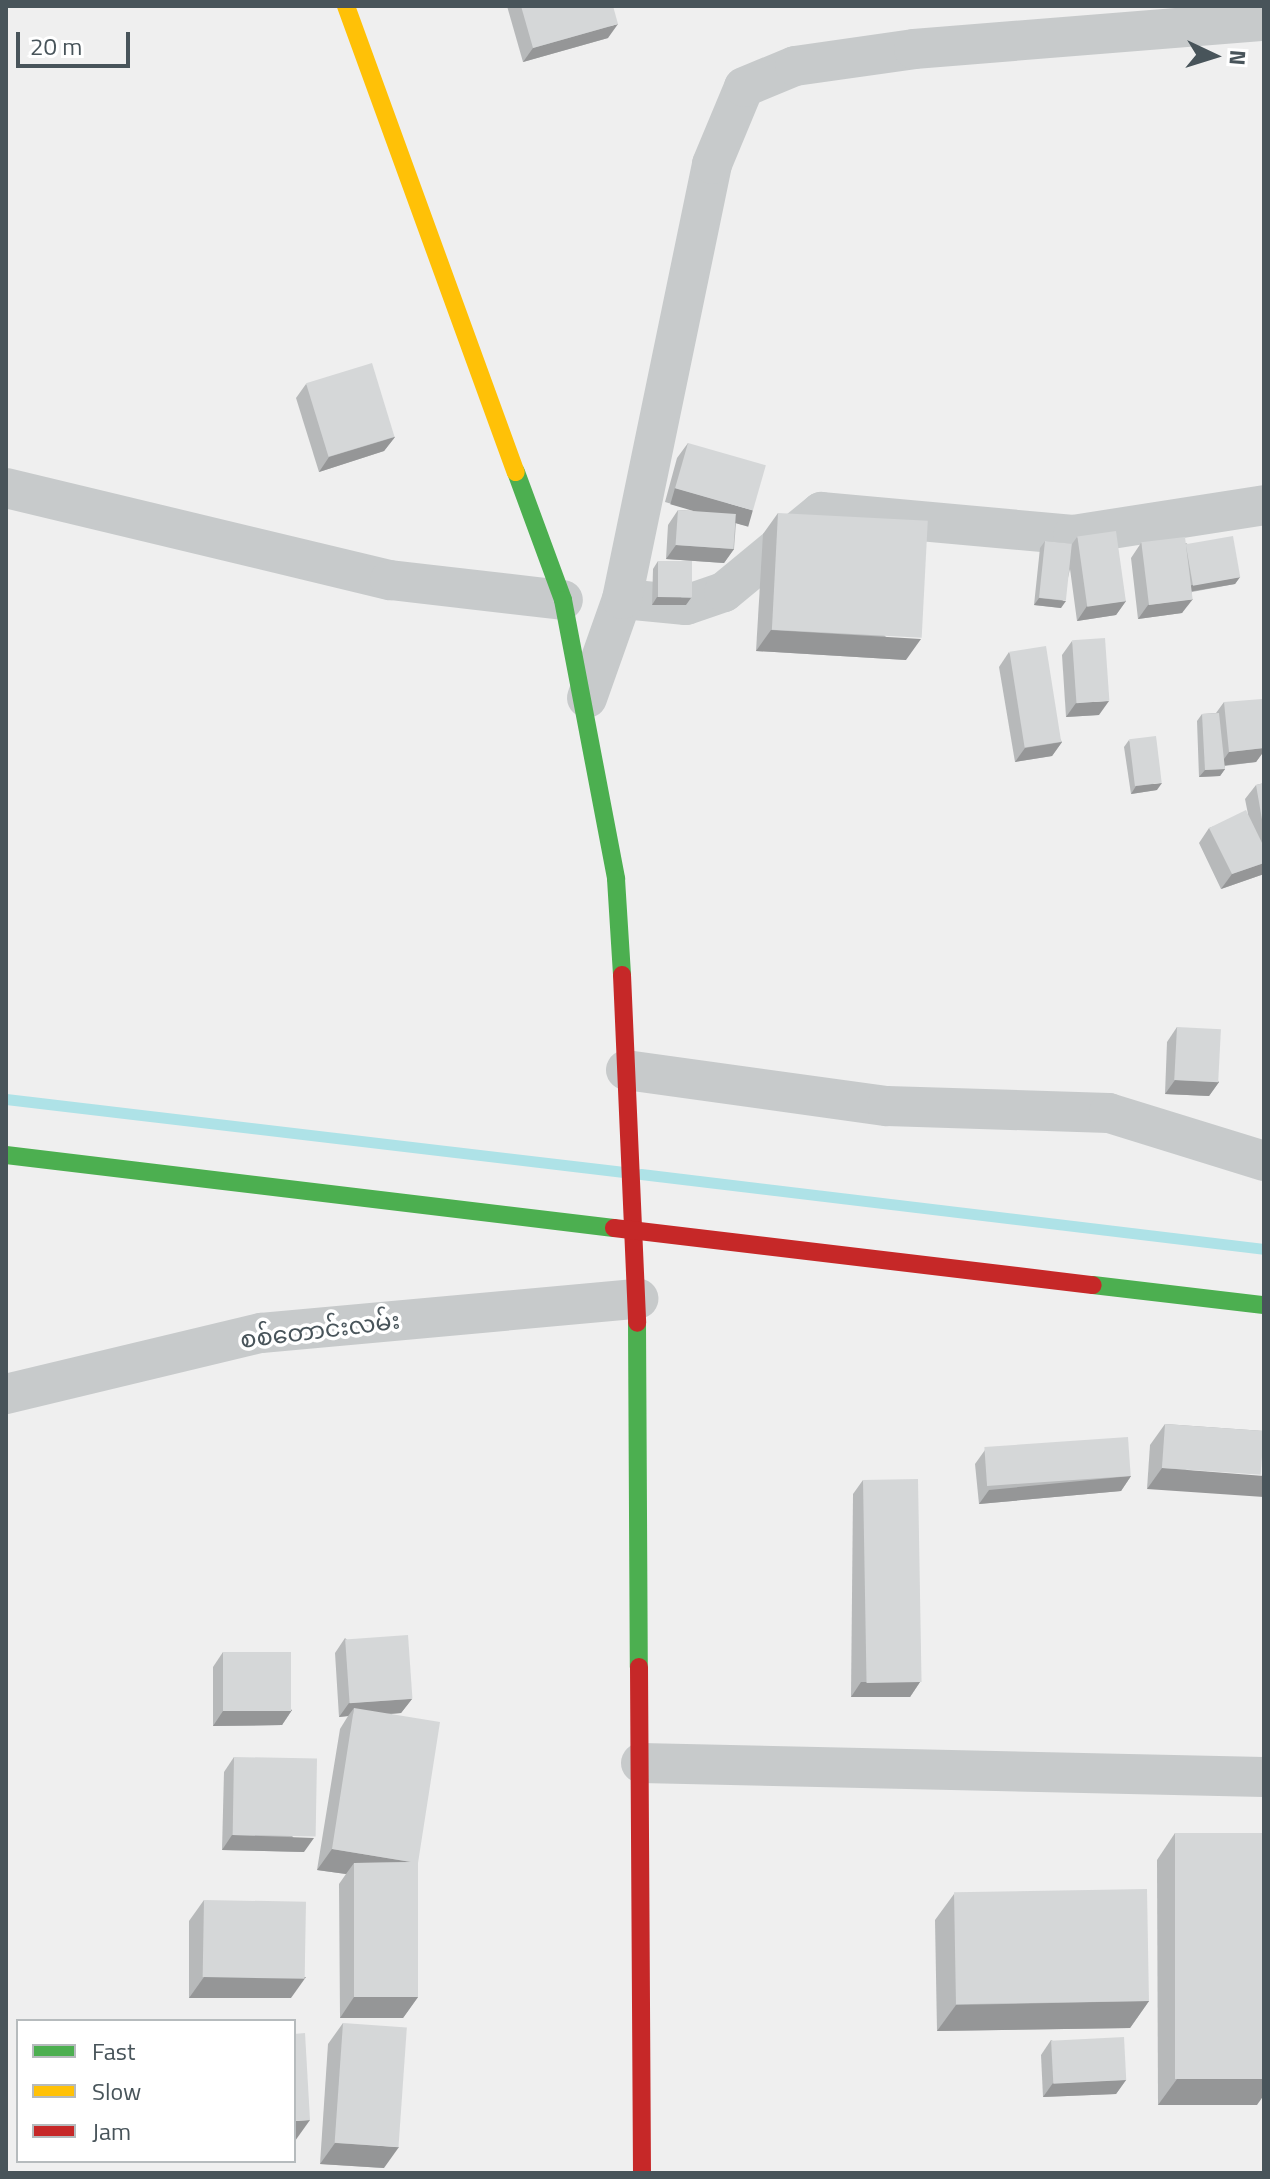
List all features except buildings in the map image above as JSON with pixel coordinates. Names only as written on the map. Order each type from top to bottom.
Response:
[{"type":"street","points":[[346,6],[563,600],[587,698],[616,879],[637,1230],[642,2173]]},
{"type":"street","points":[[587,698],[622,599],[712,164],[744,87],[795,66],[914,49],[1264,21]]},
{"type":"street","points":[[6,488],[390,580],[563,600]]},
{"type":"street","points":[[622,599],[686,605],[724,592],[821,512],[1073,535],[1264,505]]},
{"type":"street","points":[[626,1070],[887,1106],[1109,1113],[1264,1161]]},
{"type":"street","points":[[6,1155],[1264,1305]]},
{"type":"street","name":"စစ်တောင်းလမ်း","points":[[6,1394],[261,1333],[638,1299]]},
{"type":"street","points":[[641,1763],[1264,1777]]},
{"type":"waterway","points":[[6,1099],[624,1172]]},
{"type":"waterway","points":[[641,1174],[1264,1249]]},
{"type":"traffic: fast","points":[[516,472],[563,600],[616,879],[622,975]]},
{"type":"traffic: fast","points":[[6,1155],[614,1228]]},
{"type":"traffic: fast","points":[[1093,1285],[1264,1305]]},
{"type":"traffic: fast","points":[[637,1323],[639,1667]]},
{"type":"traffic: slow","points":[[346,6],[516,472]]},
{"type":"traffic: jam","points":[[622,975],[637,1323]]},
{"type":"traffic: jam","points":[[614,1228],[1093,1285]]},
{"type":"traffic: jam","points":[[639,1667],[642,2173]]}]
